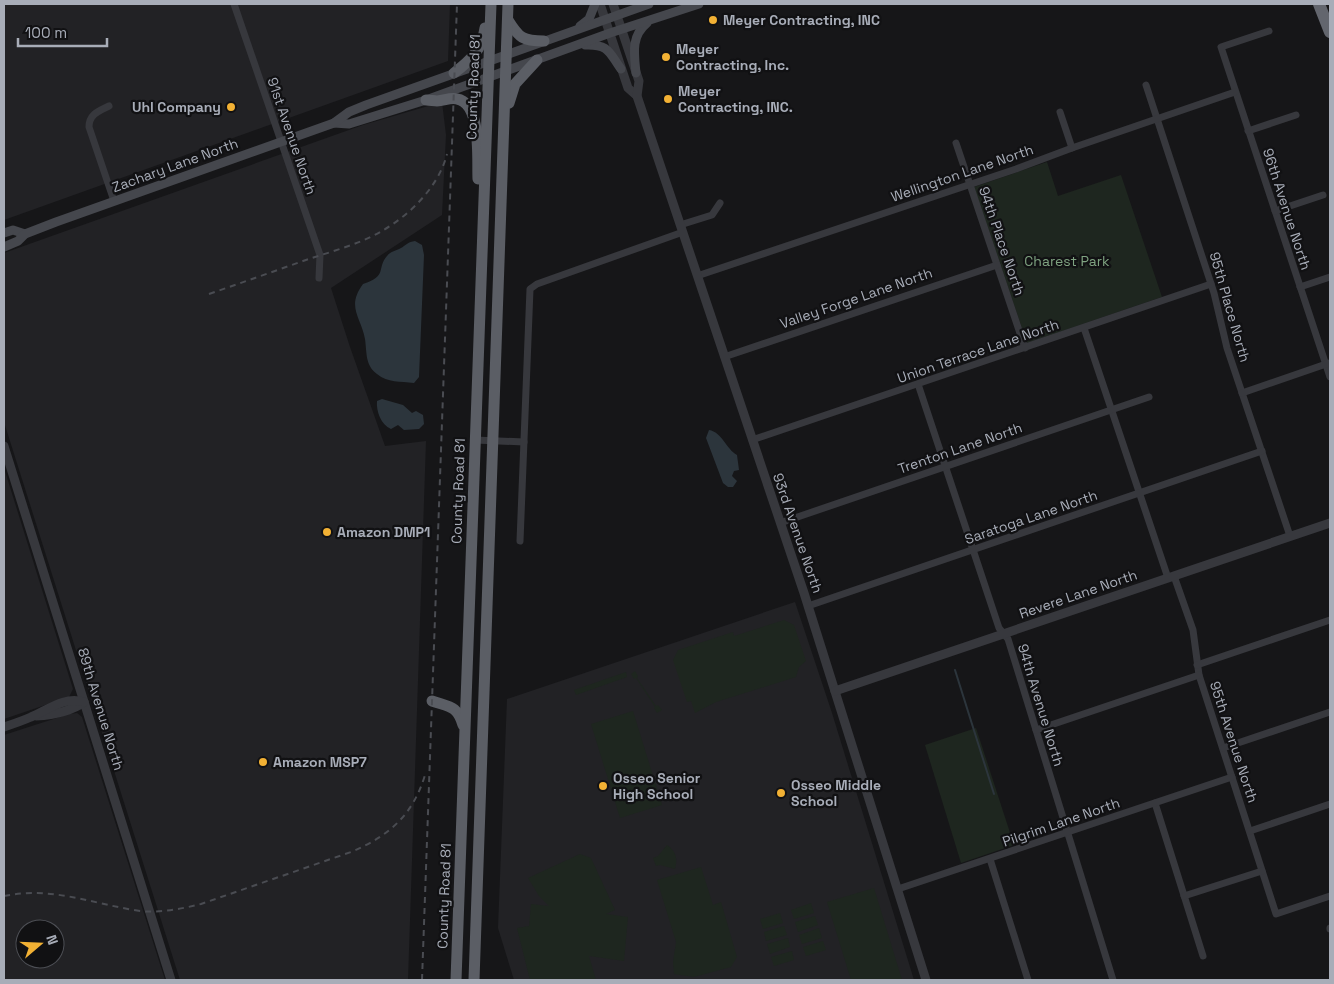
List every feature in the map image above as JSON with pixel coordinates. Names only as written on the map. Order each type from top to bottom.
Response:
[{"type":"highway","name":"County Road 81","points":[[456,980],[489,62],[489,4]]},
{"type":"highway","points":[[454,73],[477,52],[484,36],[489,4]]},
{"type":"highway","points":[[474,980],[508,4]]},
{"type":"highway","points":[[1319,4],[1330,32]]},
{"type":"highway","points":[[1324,4],[1330,22]]},
{"type":"highway","points":[[508,19],[520,37],[531,41],[544,41]]},
{"type":"highway","points":[[503,172],[510,101],[513,90],[522,75],[537,60]]},
{"type":"highway","points":[[426,100],[458,99],[466,103],[472,110],[475,123],[483,236]]},
{"type":"highway","points":[[464,734],[457,711],[448,705],[432,701],[439,698],[466,700]]},
{"type":"main road","points":[[572,31],[588,19],[595,4]]},
{"type":"main road","name":"Zachary Lane North","points":[[4,247],[18,241],[25,234],[334,123],[349,112],[649,4]]},
{"type":"main road","name":"Zachary Lane North","points":[[334,123],[349,124],[426,100],[699,4]]},
{"type":"main road","points":[[636,73],[634,46],[636,38],[639,31],[652,20]]},
{"type":"main road","points":[[578,45],[593,45],[603,48],[613,55],[621,68]]},
{"type":"main road","name":"Zachary Lane North","points":[[4,233],[13,230],[25,234]]},
{"type":"street","name":"91st Avenue North","points":[[234,4],[320,255],[319,278]]},
{"type":"street","name":"93rd Avenue North","points":[[600,4],[628,88],[637,96]]},
{"type":"street","name":"93rd Avenue North","points":[[613,4],[639,81],[637,96],[808,606],[926,980]]},
{"type":"street","name":"96th Avenue North","points":[[1269,31],[1221,47],[1300,287],[1328,363],[1330,378]]},
{"type":"street","name":"95th Place North","points":[[1146,85],[1211,284],[1227,348],[1290,536]]},
{"type":"street","name":"Wellington Lane North","points":[[697,276],[1235,92]]},
{"type":"street","points":[[109,106],[93,115],[88,127],[114,201]]},
{"type":"street","points":[[1060,112],[1072,148]]},
{"type":"street","points":[[1248,132],[1296,115]]},
{"type":"street","name":"94th Place North","points":[[956,143],[1024,348]]},
{"type":"street","points":[[1275,210],[1323,195]]},
{"type":"street","points":[[520,541],[530,289],[537,284],[682,229],[712,215],[720,203]]},
{"type":"street","name":"Valley Forge Lane North","points":[[724,358],[997,265]]},
{"type":"street","points":[[1300,287],[1330,277]]},
{"type":"street","name":"Union Terrace Lane North","points":[[752,440],[1211,284]]},
{"type":"street","name":"95th Avenue North","points":[[1084,328],[1139,493],[1193,630],[1199,675],[1276,914],[1330,896]]},
{"type":"street","points":[[1242,393],[1328,363]]},
{"type":"street","name":"94th Avenue North","points":[[918,384],[999,628],[1008,639],[1113,980]]},
{"type":"street","name":"Trenton Lane North","points":[[780,523],[1149,397]]},
{"type":"street","points":[[475,440],[524,442]]},
{"type":"street","name":"89th Avenue North","points":[[4,446],[171,980]]},
{"type":"street","name":"Saratoga Lane North","points":[[808,606],[1262,451]]},
{"type":"street","name":"Revere Lane North","points":[[835,691],[1330,523]]},
{"type":"street","points":[[1197,665],[1330,620]]},
{"type":"street","points":[[1036,730],[1199,675]]},
{"type":"street","points":[[466,700],[484,702]]},
{"type":"street","points":[[4,727],[33,717],[77,707],[84,702]]},
{"type":"street","points":[[1223,748],[1330,712]]},
{"type":"street","name":"Pilgrim Lane North","points":[[898,889],[1232,777]]},
{"type":"street","points":[[1156,803],[1202,956]]},
{"type":"street","points":[[1250,831],[1330,804]]},
{"type":"street","points":[[990,858],[1028,980]]},
{"type":"street","points":[[1184,896],[1262,871]]},
{"type":"shaded area","points":[[4,4],[450,4],[448,61],[4,220]]},
{"type":"shaded area","points":[[442,102],[446,135],[442,215],[331,288],[385,446],[426,441],[408,980],[180,980],[4,422],[4,253],[363,125]]},
{"type":"shaded area","points":[[415,241],[422,245],[424,255],[419,377],[414,383],[381,377],[370,367],[365,339],[355,306],[358,292],[363,284],[379,275],[387,256]]},
{"type":"shaded area","points":[[382,399],[403,405],[412,413],[416,411],[423,415],[424,424],[419,429],[404,430],[398,425],[391,429],[387,427],[377,409],[377,401]]},
{"type":"shaded area","points":[[709,430],[721,437],[737,455],[739,470],[734,471],[732,476],[737,481],[733,487],[728,487],[723,483],[706,438]]},
{"type":"shaded area","points":[[4,468],[73,689],[69,697],[4,719]]},
{"type":"shaded area","name":"Osseo Senior High School","points":[[795,602],[832,713],[914,980],[514,980],[498,928],[507,699]]},
{"type":"shaded area","points":[[77,713],[82,717],[165,980],[4,980],[4,735],[69,714]]},
{"type":"green space","name":"Charest Park","points":[[1047,162],[1058,196],[1121,175],[1162,297],[1027,343],[974,187]]},
{"type":"green space","points":[[784,620],[794,625],[806,661],[799,667],[796,677],[716,702],[695,713],[691,701],[687,702],[673,660],[678,650],[733,632],[734,636]]},
{"type":"green space","points":[[635,671],[638,676],[637,678],[656,706],[658,705],[662,710],[657,713],[636,678],[634,679],[631,674]]},
{"type":"green space","points":[[626,672],[627,677],[576,695],[574,690]]},
{"type":"green space","points":[[633,711],[662,805],[620,818],[591,724]]},
{"type":"green space","points":[[976,728],[1014,845],[961,863],[925,745]]},
{"type":"green space","points":[[667,845],[676,856],[675,869],[660,865],[656,866],[653,858],[658,856]]},
{"type":"green space","points":[[580,854],[591,858],[615,910],[606,914],[628,917],[624,961],[589,956],[596,980],[530,980],[517,928],[529,926],[531,904],[549,906],[539,896],[528,878]]},
{"type":"green space","points":[[701,867],[713,905],[721,902],[737,957],[731,967],[694,977],[674,974],[673,962],[676,942],[657,880]]},
{"type":"green space","points":[[874,888],[902,980],[851,980],[827,902]]},
{"type":"green space","points":[[811,903],[814,913],[794,919],[791,910]]},
{"type":"green space","points":[[780,913],[783,923],[763,929],[760,919]]},
{"type":"green space","points":[[815,916],[818,925],[798,932],[795,922]]},
{"type":"green space","points":[[784,926],[787,935],[766,941],[764,932]]},
{"type":"green space","points":[[819,928],[822,938],[802,944],[799,935]]},
{"type":"green space","points":[[788,938],[790,947],[770,954],[767,944]]},
{"type":"green space","points":[[823,941],[826,950],[806,956],[803,947]]},
{"type":"green space","points":[[792,951],[794,960],[774,966],[771,957]]},
{"type":"waterway","points":[[955,670],[994,794]]},
{"type":"railway","points":[[422,980],[457,4]]},
{"type":"railway","points":[[209,294],[353,244],[382,231],[413,208],[431,188],[438,177],[447,154]]},
{"type":"railway","points":[[4,896],[39,893],[72,897],[140,911],[170,910],[201,904],[365,846],[388,831],[406,813],[414,802],[425,775]]},
{"type":"place","name":"Meyer Contracting, INC","points":[[713,20]]},
{"type":"place","name":"Meyer Contracting, Inc.","points":[[666,57]]},
{"type":"place","name":"Meyer Contracting, INC.","points":[[668,99]]},
{"type":"place","name":"Uhl Company","points":[[231,107]]},
{"type":"place","name":"Amazon DMP1","points":[[327,532]]},
{"type":"place","name":"Amazon MSP7","points":[[263,762]]},
{"type":"place","name":"Osseo Senior High School","points":[[603,786]]},
{"type":"place","name":"Osseo Middle School","points":[[781,793]]}]
